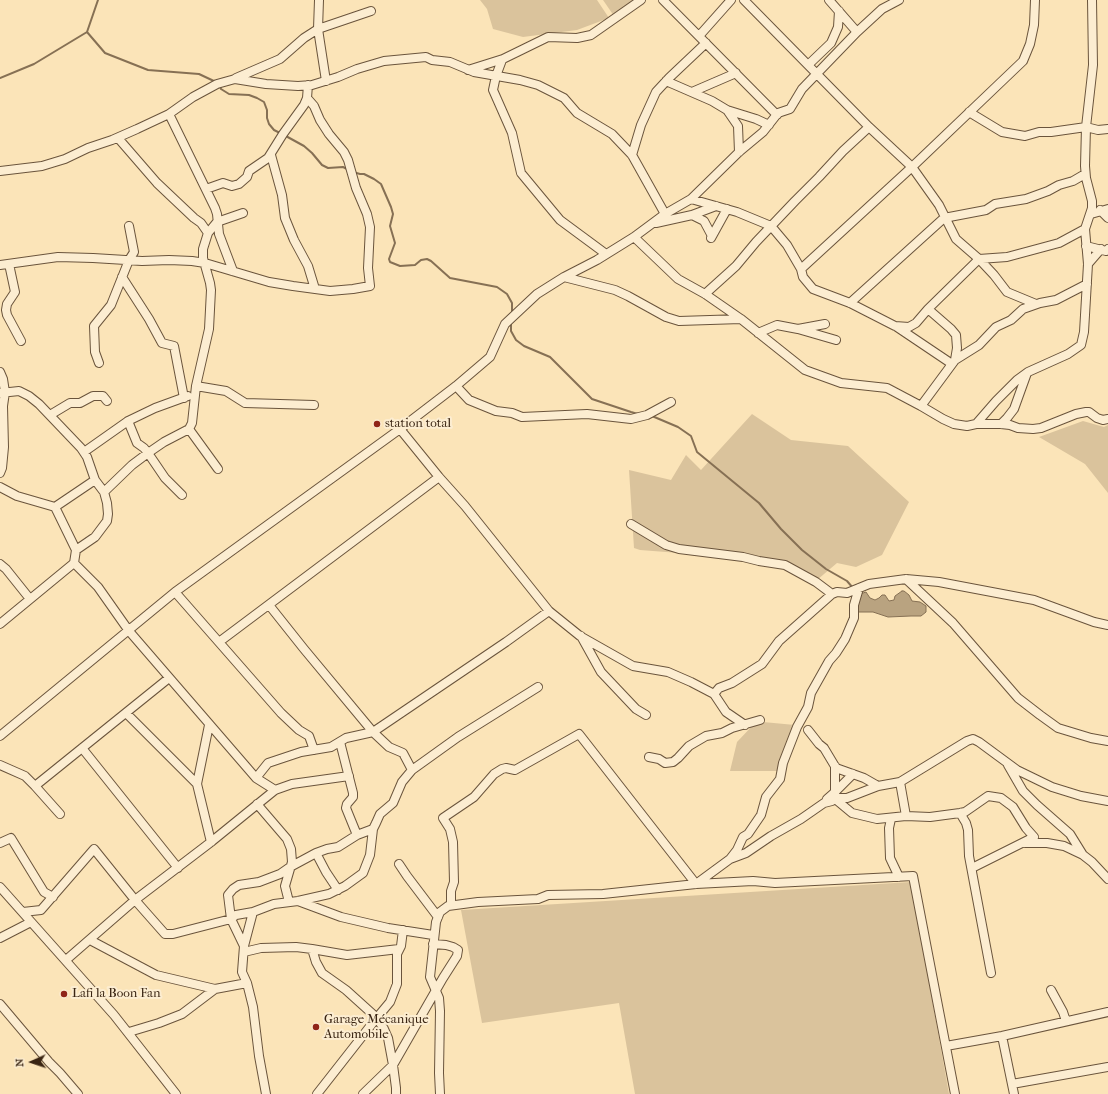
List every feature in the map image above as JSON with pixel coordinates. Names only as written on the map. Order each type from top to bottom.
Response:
[{"type":"street","points":[[319,0],[318,29],[326,81]]},
{"type":"street","points":[[468,70],[502,60],[548,37],[577,38],[591,35],[641,0]]},
{"type":"street","points":[[663,0],[777,115]]},
{"type":"street","points":[[699,36],[731,0]]},
{"type":"street","points":[[744,0],[869,127],[912,167],[934,198],[959,242],[994,274],[1007,292],[1036,304]]},
{"type":"street","points":[[829,0],[856,32]]},
{"type":"street","points":[[0,736],[175,592],[400,430],[456,386],[490,356],[505,324],[537,294],[564,276],[606,254],[634,237],[665,214],[691,199],[739,152],[763,132],[777,115],[790,109],[802,89],[856,32],[882,9],[900,0]]},
{"type":"street","points":[[801,269],[912,167],[1023,61],[1030,44],[1034,24],[1035,0]]},
{"type":"street","points":[[976,424],[1017,380],[1051,360],[1068,354],[1081,345],[1084,332],[1088,264],[1085,229],[1091,214],[1092,201],[1085,174],[1086,127],[1094,65],[1092,0]]},
{"type":"street","points":[[0,170],[42,166],[65,159],[88,148],[118,138],[155,122],[217,84],[235,79],[280,59],[304,38],[318,29],[371,11]]},
{"type":"street","points":[[808,65],[831,43],[838,27],[839,12]]},
{"type":"street","points":[[632,155],[641,125],[656,92],[706,43]]},
{"type":"street","points":[[828,47],[835,54]]},
{"type":"street","points":[[235,79],[266,84],[298,86],[308,85],[326,81],[373,64],[426,57],[434,60],[450,62],[474,72],[520,80],[538,85],[564,98],[577,113],[612,134],[632,155],[665,214]]},
{"type":"street","points":[[502,60],[493,90],[512,133],[521,173],[560,220],[606,254]]},
{"type":"street","points":[[692,92],[736,73]]},
{"type":"street","points":[[666,81],[721,105],[727,110],[738,126],[739,152]]},
{"type":"street","points":[[206,189],[223,183],[232,186],[239,184],[247,177],[249,171],[271,155],[283,134],[301,110],[307,98],[308,85]]},
{"type":"street","points":[[21,341],[3,316],[7,304],[15,292],[4,264],[58,257],[142,261],[169,260],[205,263],[269,282],[315,290],[342,290],[370,286],[368,268],[370,227],[348,160],[344,152],[329,134],[320,120],[314,106],[307,98]]},
{"type":"street","points":[[727,110],[756,119],[769,125]]},
{"type":"street","points":[[969,112],[1002,132],[1025,136],[1039,132],[1051,132],[1086,127],[1098,130],[1108,129]]},
{"type":"street","points":[[169,114],[215,208],[219,234],[233,271]]},
{"type":"street","points":[[756,119],[763,132]]},
{"type":"street","points":[[705,294],[736,266],[843,151],[869,127]]},
{"type":"street","points":[[118,138],[157,183],[201,223],[208,233]]},
{"type":"street","points":[[271,155],[282,195],[285,218],[294,240],[308,266],[315,290]]},
{"type":"street","points":[[850,303],[944,218],[986,210],[995,204],[1026,199],[1059,185],[1073,181],[1085,174]]},
{"type":"street","points":[[691,199],[746,215],[772,226],[787,245],[801,269],[803,277],[813,289],[850,303],[895,326],[954,362]]},
{"type":"street","points":[[652,224],[692,215],[716,206]]},
{"type":"street","points":[[692,215],[704,221],[711,239],[727,209]]},
{"type":"street","points":[[1091,214],[1104,209],[1108,218]]},
{"type":"street","points":[[218,469],[190,430],[196,390],[210,322],[211,290],[203,258],[203,249],[208,233],[217,222],[243,213]]},
{"type":"street","points":[[99,363],[95,352],[94,326],[112,306],[122,277],[134,252],[129,226]]},
{"type":"street","points":[[895,326],[909,327],[916,323],[979,259],[1007,257],[1052,245],[1067,240],[1085,229]]},
{"type":"street","points":[[634,237],[678,279],[705,294],[741,319],[805,370],[841,383],[887,388],[954,424],[967,426],[976,424],[1001,424],[1018,428],[1033,429],[1041,428],[1076,414],[1086,412],[1089,412],[1097,418],[1108,419]]},
{"type":"street","points":[[1086,246],[1105,249]]},
{"type":"street","points":[[1088,264],[1105,249]]},
{"type":"street","points":[[564,276],[616,290],[666,317],[679,321],[741,319]]},
{"type":"street","points":[[122,277],[149,319],[162,343],[174,346],[184,398]]},
{"type":"street","points":[[921,406],[954,362],[979,345],[996,327],[1011,320],[1023,309],[1036,304],[1056,300],[1087,284]]},
{"type":"street","points":[[928,310],[956,335],[957,348],[954,362]]},
{"type":"street","points":[[798,328],[825,324]]},
{"type":"street","points":[[758,333],[777,325],[798,328],[836,340]]},
{"type":"street","points":[[0,372],[3,380],[2,468],[0,473]]},
{"type":"street","points":[[1001,424],[1008,418],[1014,409],[1027,373]]},
{"type":"street","points":[[456,386],[469,400],[496,411],[506,412],[522,417],[587,414],[631,419],[647,415],[671,402]]},
{"type":"street","points":[[84,452],[128,421],[155,408],[184,398],[196,390],[226,391],[245,404],[314,405]]},
{"type":"street","points":[[2,393],[19,391],[29,396],[39,404],[87,456],[95,480],[104,492],[108,514],[107,521],[95,537],[76,550]]},
{"type":"street","points":[[50,415],[70,403],[80,403],[93,396],[102,396],[107,401]]},
{"type":"street","points":[[128,421],[137,443],[144,448],[165,478],[182,495]]},
{"type":"street","points":[[104,492],[132,465],[148,453],[164,442],[190,430]]},
{"type":"street","points":[[400,430],[465,506],[549,612],[580,636],[633,666],[668,672],[714,694],[726,712],[745,725]]},
{"type":"street","points":[[219,642],[439,477]]},
{"type":"street","points":[[56,507],[95,480]]},
{"type":"street","points":[[0,487],[17,496],[56,507],[76,550],[74,563],[0,624]]},
{"type":"street","points":[[631,524],[666,544],[679,549],[743,556],[759,561],[785,565],[816,582],[832,594]]},
{"type":"street","points":[[74,563],[98,587],[128,631],[256,778],[275,790]]},
{"type":"street","points":[[0,564],[6,569],[30,599]]},
{"type":"street","points":[[714,694],[719,688],[732,683],[762,664],[779,641],[832,594],[837,592],[847,593],[870,584],[906,579],[939,582],[1034,600],[1094,622],[1108,625]]},
{"type":"street","points":[[906,579],[953,622],[1018,698],[1058,728],[1091,738],[1108,740]]},
{"type":"street","points":[[730,859],[737,850],[743,837],[748,834],[761,815],[766,797],[780,779],[785,757],[797,727],[808,707],[811,693],[829,661],[845,639],[854,618],[854,605],[859,588]]},
{"type":"street","points":[[175,592],[281,713],[299,730],[309,736],[314,750]]},
{"type":"street","points":[[269,604],[304,649],[373,732],[389,746],[404,753],[412,770]]},
{"type":"street","points":[[256,778],[268,763],[290,755],[331,747],[346,738],[373,732],[549,612]]},
{"type":"street","points":[[580,636],[600,672],[636,708],[646,715]]},
{"type":"street","points":[[35,786],[169,678]]},
{"type":"street","points":[[23,912],[41,910],[94,849],[135,900],[167,935],[231,919],[274,904],[298,901],[329,894],[345,886],[363,873],[370,855],[373,829],[380,814],[393,803],[402,782],[412,770],[458,737],[538,687]]},
{"type":"street","points":[[126,713],[197,784]]},
{"type":"street","points":[[649,757],[665,763],[673,762],[690,746],[706,736],[722,733],[732,728],[760,720]]},
{"type":"street","points":[[210,725],[197,784],[211,842]]},
{"type":"street","points":[[808,730],[818,744],[824,748],[839,770],[864,778],[878,786]]},
{"type":"street","points":[[451,905],[451,891],[454,882],[453,842],[450,829],[443,818],[474,797],[494,774],[502,769],[506,768],[515,770],[579,734],[696,884]]},
{"type":"street","points":[[835,796],[852,797],[878,786],[900,782],[966,741],[973,739],[1017,770],[1052,787],[1080,796],[1108,801]]},
{"type":"street","points":[[340,742],[353,797],[347,804],[346,808],[357,835]]},
{"type":"street","points":[[82,748],[178,868]]},
{"type":"street","points":[[1007,763],[1023,791],[1037,806],[1070,834],[1083,855]]},
{"type":"street","points":[[0,766],[25,776],[60,814]]},
{"type":"street","points":[[835,766],[835,796],[852,814],[877,819],[891,819],[906,816],[930,817],[960,813],[965,812],[988,796],[1001,798],[1013,807],[1026,828],[1034,837],[972,868]]},
{"type":"street","points":[[696,884],[730,859],[746,853],[770,836],[801,819],[824,803],[832,801],[853,774]]},
{"type":"street","points":[[66,960],[135,900],[178,868],[275,790],[292,784],[349,776]]},
{"type":"street","points":[[900,782],[906,816]]},
{"type":"street","points":[[257,804],[287,839],[291,849],[292,856],[285,886],[289,902]]},
{"type":"street","points":[[960,813],[968,830],[969,856],[990,973]]},
{"type":"street","points":[[891,819],[889,828],[890,858],[899,877]]},
{"type":"street","points":[[244,949],[231,919],[228,895],[233,889],[239,885],[259,882],[280,874],[316,853],[338,847],[357,835],[373,829]]},
{"type":"street","points":[[0,843],[11,838],[44,892],[53,897]]},
{"type":"street","points":[[1022,843],[1046,843],[1064,846],[1083,855],[1108,879]]},
{"type":"street","points":[[316,853],[338,890]]},
{"type":"street","points":[[399,864],[438,917]]},
{"type":"street","points":[[440,1094],[439,998],[430,977],[433,939],[438,917],[444,909],[451,905],[538,899],[548,896],[603,894],[696,884],[753,881],[775,883],[913,876],[955,1094]]},
{"type":"street","points":[[0,887],[129,1032],[176,1094]]},
{"type":"street","points":[[298,901],[341,917],[403,930],[433,939],[458,950],[459,953],[393,1065],[363,1094]]},
{"type":"street","points":[[253,912],[244,949],[242,972],[248,983],[254,1012],[259,1056],[266,1094]]},
{"type":"street","points":[[0,938],[31,922]]},
{"type":"street","points":[[317,1094],[390,1002],[396,988],[397,962],[403,930]]},
{"type":"street","points":[[90,940],[156,975],[215,989],[248,983]]},
{"type":"street","points":[[244,949],[280,947],[312,949],[347,955],[399,950]]},
{"type":"street","points":[[312,949],[316,962],[322,973],[346,990],[377,1018],[384,1029],[388,1038],[393,1065],[396,1094]]},
{"type":"street","points":[[129,1032],[182,1014],[215,989]]},
{"type":"street","points":[[1051,990],[1063,1012],[1066,1021]]},
{"type":"street","points":[[1,1005],[78,1094]]},
{"type":"street","points":[[946,1046],[1002,1036],[1108,1012]]},
{"type":"street","points":[[1002,1036],[1014,1094]]},
{"type":"street","points":[[1012,1084],[1108,1067]]},
{"type":"shaded area","points":[[480,0],[597,0],[609,18],[577,30],[523,37],[493,29],[487,9]]},
{"type":"shaded area","points":[[603,0],[636,0],[614,16]]},
{"type":"shaded area","points":[[752,414],[791,440],[848,446],[909,502],[882,555],[856,567],[837,563],[817,580],[784,564],[640,550],[634,548],[629,470],[671,480],[686,455],[701,470]]},
{"type":"shaded area","points":[[1083,421],[1104,427],[1108,425],[1108,493],[1085,464],[1039,437]]},
{"type":"shaded area","points":[[902,591],[909,595],[912,601],[920,602],[926,606],[926,612],[921,616],[888,617],[873,612],[859,612],[857,610],[860,594],[866,592],[870,598],[875,600],[882,595],[885,595],[889,601],[894,600],[895,596]]},
{"type":"shaded area","points":[[763,722],[795,725],[791,726],[797,727],[781,771],[730,771],[737,742],[755,723]]},
{"type":"shaded area","points":[[911,882],[949,1094],[635,1094],[619,1003],[482,1023],[461,910]]},
{"type":"waterway","points":[[0,78],[34,64],[87,32],[98,0]]},
{"type":"waterway","points":[[87,32],[105,53],[148,70],[199,74],[216,82]]},
{"type":"waterway","points":[[219,85],[221,89],[229,94],[249,95],[264,102],[269,124],[274,130],[280,133]]},
{"type":"waterway","points":[[284,135],[304,146],[322,165],[328,168],[343,167],[347,169]]},
{"type":"waterway","points":[[353,172],[364,174],[381,184],[391,207],[393,214],[390,226],[395,243],[389,259],[390,262],[400,266],[415,265],[421,260],[427,259],[450,278],[497,287],[507,294],[512,303],[512,313]]},
{"type":"waterway","points":[[511,323],[511,331],[516,340],[524,346],[550,357],[592,399],[638,414]]},
{"type":"waterway","points":[[652,416],[678,427],[691,436],[697,452],[759,503],[781,529],[802,550],[826,569],[847,581],[853,588]]},
{"type":"place","name":"station total","points":[[377,424]]},
{"type":"place","name":"Lafi la Boon Fan","points":[[64,994]]},
{"type":"place","name":"Garage Mécanique Automobile","points":[[316,1027]]}]
